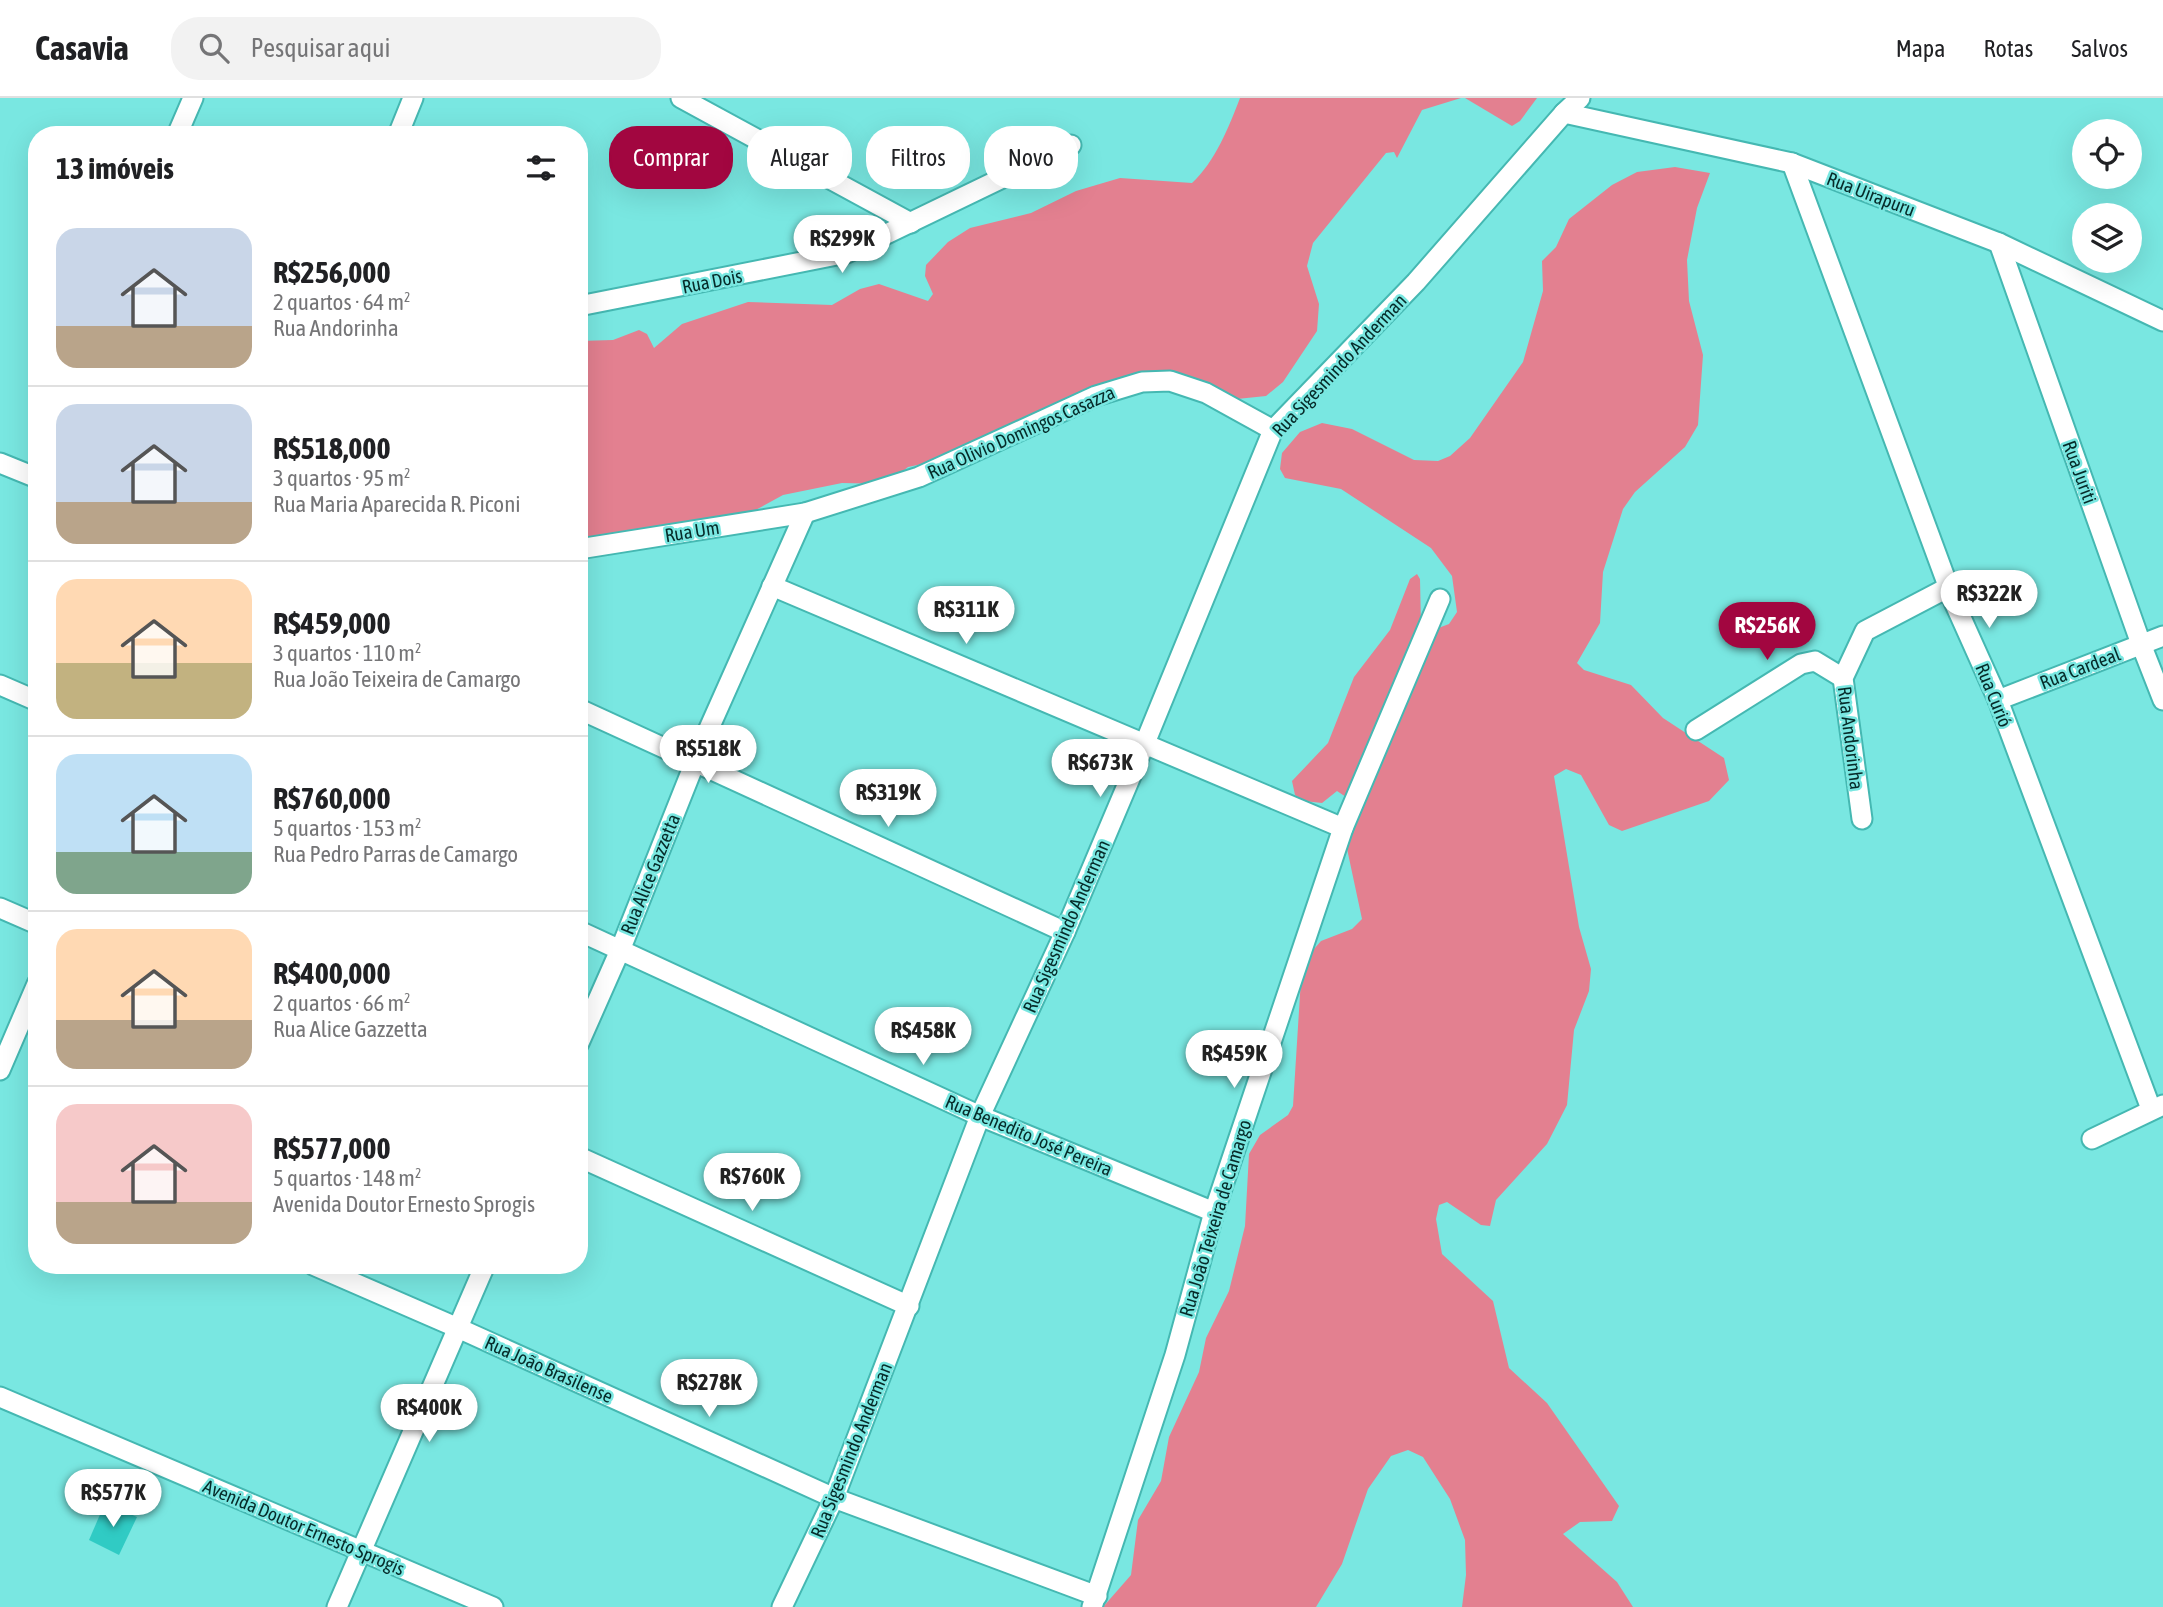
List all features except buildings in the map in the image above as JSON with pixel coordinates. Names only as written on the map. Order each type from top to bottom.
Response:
[{"type":"street","points":[[181,126],[192,98]]},
{"type":"street","points":[[402,126],[413,98]]},
{"type":"street","points":[[681,98],[911,223]]},
{"type":"street","name":"Rua Sigesmindo Anderman","points":[[782,1607],[834,1498],[980,1116],[1065,932],[1273,430],[1416,282],[1563,113],[1580,98]]},
{"type":"street","name":"Rua Uirapuru","points":[[1563,113],[1792,163],[1999,243],[2163,321]]},
{"type":"street","name":"Rua Curió","points":[[1792,163],[1949,587],[1998,701],[2157,1107]]},
{"type":"street","name":"Rua Dois","points":[[588,304],[847,253],[984,188]]},
{"type":"street","name":"Rua Juriti","points":[[1999,243],[2163,700]]},
{"type":"street","name":"Rua Olivio Domingos Casazza","points":[[805,513],[919,477],[1096,396],[1142,382],[1170,382],[1206,393],[1273,430]]},
{"type":"street","points":[[0,463],[28,474]]},
{"type":"street","name":"Rua Um","points":[[588,548],[805,513]]},
{"type":"street","name":"Rua Alice Gazzetta","points":[[588,1023],[621,948],[695,762],[805,513]]},
{"type":"street","points":[[772,586],[1343,828]]},
{"type":"street","name":"Rua Andorinha","points":[[1862,819],[1843,678],[1865,631],[1949,587]]},
{"type":"street","name":"Rua João Teixeira de Camargo","points":[[1094,1602],[1175,1355],[1214,1212],[1343,828],[1440,599]]},
{"type":"street","name":"Rua Cardeal","points":[[1998,701],[2163,636]]},
{"type":"street","points":[[1696,730],[1801,664],[1815,660],[1843,678]]},
{"type":"street","points":[[0,685],[28,697]]},
{"type":"street","points":[[588,713],[1065,932]]},
{"type":"street","points":[[0,908],[28,920]]},
{"type":"street","name":"Rua Benedito José Pereira","points":[[588,935],[980,1116],[1214,1212]]},
{"type":"street","points":[[0,1070],[28,1005]]},
{"type":"street","points":[[2092,1139],[2157,1107]]},
{"type":"street","points":[[588,1161],[909,1306]]},
{"type":"street","name":"Rua João Brasilense","points":[[334,1274],[834,1498],[1094,1602]]},
{"type":"street","points":[[337,1607],[481,1274]]},
{"type":"street","name":"Avenida Doutor Ernesto Sprogis","points":[[0,1397],[493,1607]]},
{"type":"shaded area","points":[[1240,98],[1461,98],[1422,110],[1397,158],[1394,152],[1386,153],[1313,243],[1307,266],[1319,304],[1317,331],[1283,382],[1266,396],[1237,399],[1184,377],[1138,380],[945,459],[908,467],[887,484],[842,483],[783,495],[708,536],[588,541],[588,341],[613,340],[639,330],[647,334],[654,348],[682,324],[748,302],[832,305],[860,289],[879,284],[928,301],[933,294],[925,276],[926,265],[948,242],[970,228],[1031,213],[1076,191],[1120,178],[1192,183],[1208,165]]},
{"type":"shaded area","points":[[1465,98],[1537,98],[1520,121],[1512,126]]},
{"type":"shaded area","points":[[1675,167],[1710,173],[1697,208],[1687,260],[1689,301],[1703,355],[1698,425],[1685,447],[1635,492],[1623,509],[1603,572],[1600,623],[1577,663],[1584,670],[1631,685],[1663,718],[1724,758],[1729,780],[1709,801],[1622,831],[1609,825],[1581,775],[1566,769],[1554,776],[1579,927],[1591,969],[1589,991],[1574,1030],[1567,1105],[1547,1144],[1496,1200],[1490,1226],[1481,1225],[1447,1202],[1439,1205],[1436,1219],[1442,1254],[1493,1301],[1509,1368],[1547,1403],[1619,1506],[1612,1521],[1580,1522],[1563,1534],[1617,1582],[1633,1607],[1462,1607],[1466,1575],[1465,1540],[1450,1499],[1423,1457],[1408,1450],[1391,1456],[1368,1489],[1342,1564],[1316,1607],[1103,1607],[1131,1575],[1138,1520],[1161,1481],[1169,1437],[1199,1372],[1206,1338],[1229,1291],[1245,1226],[1249,1154],[1260,1135],[1288,1115],[1293,1106],[1302,963],[1321,941],[1352,929],[1362,919],[1346,844],[1346,797],[1337,791],[1322,803],[1304,801],[1295,795],[1292,781],[1328,743],[1354,677],[1390,630],[1410,579],[1417,574],[1420,579],[1421,626],[1425,633],[1449,624],[1457,612],[1452,576],[1431,548],[1341,489],[1285,478],[1280,469],[1282,453],[1300,432],[1322,423],[1352,429],[1414,460],[1438,461],[1450,456],[1470,438],[1523,362],[1543,291],[1542,261],[1556,247],[1569,219],[1612,185],[1637,172]]}]
